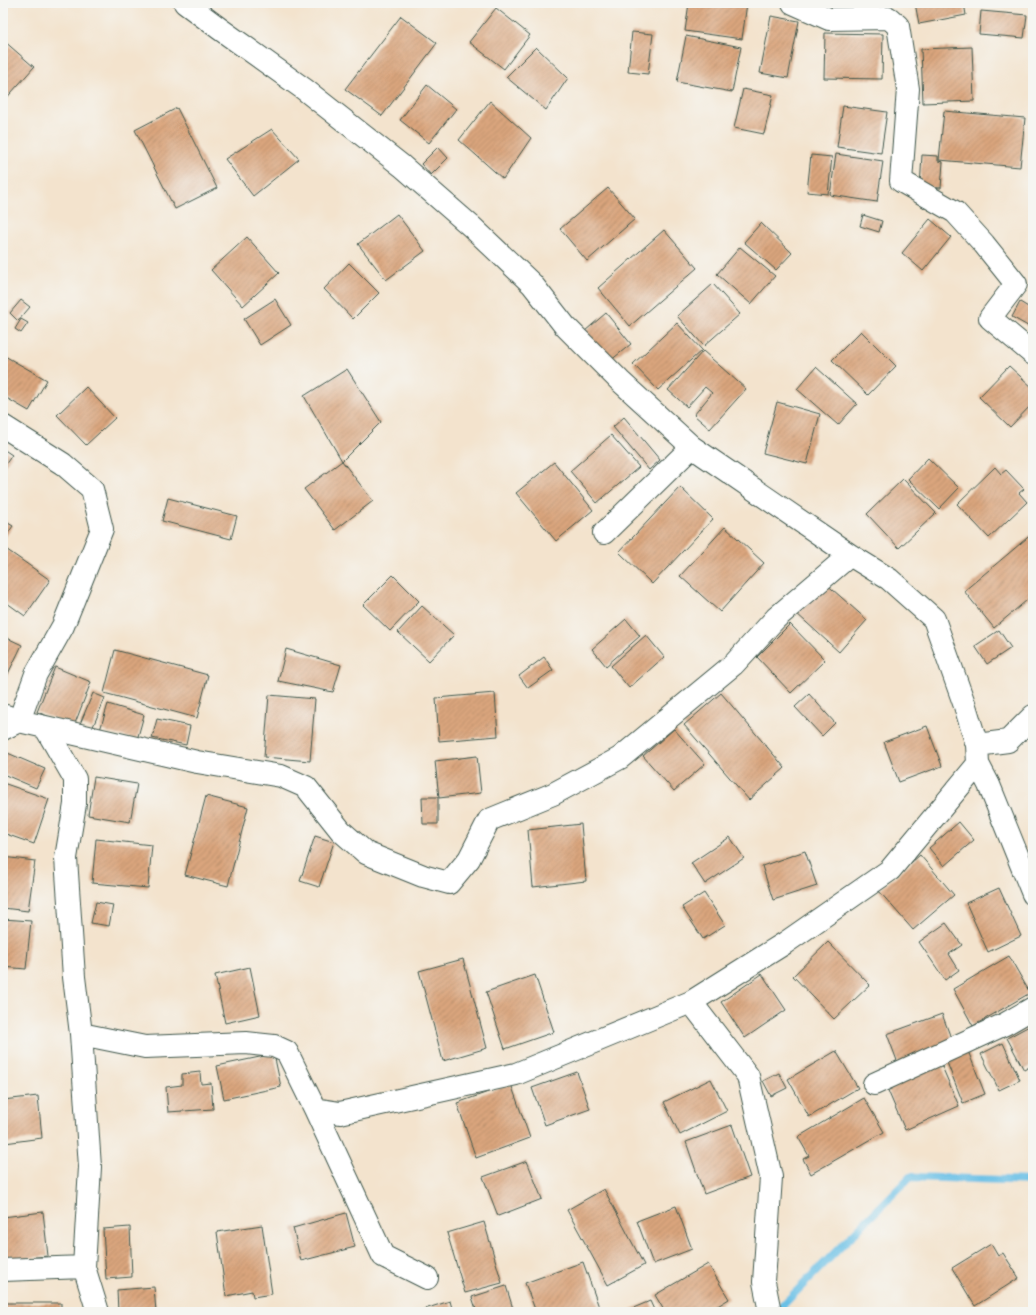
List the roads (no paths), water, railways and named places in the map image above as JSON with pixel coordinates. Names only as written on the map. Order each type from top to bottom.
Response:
[{"type":"street","points":[[185,3],[220,30],[304,89],[402,166],[472,227],[532,284],[571,332],[620,381],[692,447],[850,555],[889,579],[934,619],[965,706],[978,754],[989,785],[1033,894]]},
{"type":"street","points":[[793,3],[829,19],[888,18],[898,26],[908,89],[901,180],[955,212],[984,244],[1016,284],[990,318],[1033,354]]},
{"type":"street","points":[[3,426],[64,464],[92,489],[102,529],[62,626],[8,722],[46,727],[197,762],[281,776],[306,787],[341,830],[366,853],[422,876],[449,883],[469,860],[489,820],[554,794],[620,758],[734,664],[776,618],[850,555]]},
{"type":"street","points":[[604,534],[692,447]]},
{"type":"street","points":[[315,1109],[340,1113],[516,1074],[691,1002],[785,943],[890,870],[978,754],[1008,741],[1033,716]]},
{"type":"street","points":[[46,727],[76,780],[75,804],[66,858],[74,977],[81,1034],[90,1168],[84,1267],[98,1312]]},
{"type":"street","points":[[691,1002],[748,1076],[771,1177],[764,1282],[770,1312]]},
{"type":"street","points":[[874,1084],[1005,1024],[1033,1008]]},
{"type":"street","points":[[81,1034],[145,1047],[246,1043],[274,1046],[287,1052],[383,1256],[427,1278]]},
{"type":"street","points":[[3,1270],[84,1267]]},
{"type":"waterway","points":[[776,1312],[910,1177],[1033,1181]]}]
